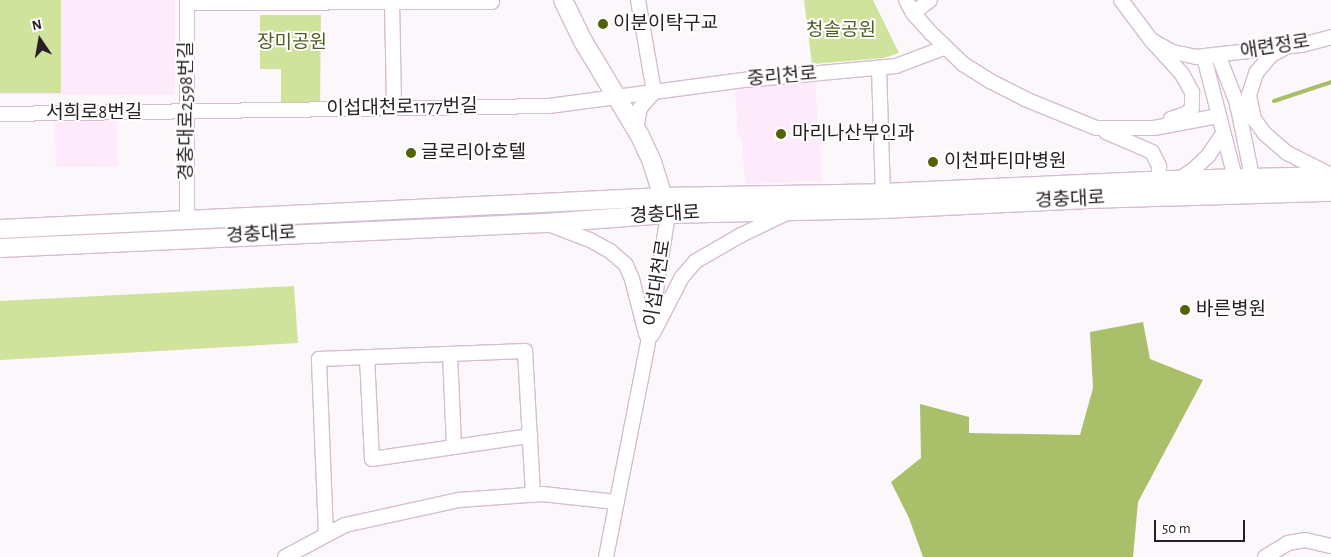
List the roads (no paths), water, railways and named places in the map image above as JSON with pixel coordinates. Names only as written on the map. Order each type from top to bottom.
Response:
[{"type":"main road","name":"이섭대천로","points":[[563,0],[583,41],[636,130],[652,162],[668,214]]},
{"type":"main road","name":"경충대로","points":[[0,248],[545,223],[668,214],[791,211],[1244,185],[1331,175]]},
{"type":"main road","name":"경충대로","points":[[0,229],[663,197],[882,193],[1178,180],[1331,192]]},
{"type":"street","points":[[636,130],[640,108],[654,92],[638,0]]},
{"type":"street","points":[[906,0],[913,13],[944,48],[963,64],[992,82],[1054,112],[1152,152],[1159,166],[1160,174],[1153,181]]},
{"type":"street","points":[[913,13],[930,0]]},
{"type":"street","points":[[1121,0],[1151,40],[1184,78],[1192,92],[1192,108],[1186,114],[1168,120],[1154,128]]},
{"type":"street","name":"경충대로2598번길","points":[[188,219],[187,1],[492,2]]},
{"type":"street","points":[[392,1],[394,108]]},
{"type":"street","name":"애련정로","points":[[1198,57],[1284,48],[1331,37]]},
{"type":"street","points":[[1151,40],[1173,52],[1198,57]]},
{"type":"street","name":"중리천로","points":[[616,97],[879,68],[910,62],[944,48]]},
{"type":"street","points":[[1254,119],[1249,95],[1256,72],[1271,55],[1284,48]]},
{"type":"street","points":[[1218,55],[1231,84],[1238,106],[1244,185]]},
{"type":"street","points":[[1184,78],[1185,62],[1198,57]]},
{"type":"street","points":[[1198,57],[1219,116],[1223,134],[1244,185]]},
{"type":"street","points":[[879,68],[882,193]]},
{"type":"street","name":"이섭대천로1177번길","points":[[188,112],[533,107],[616,97]]},
{"type":"street","points":[[1238,106],[1254,119],[1264,133],[1287,153],[1331,175]]},
{"type":"street","name":"서희로8번길","points":[[0,114],[188,112]]},
{"type":"street","points":[[1096,128],[1154,128],[1219,116]]},
{"type":"street","points":[[1178,180],[1193,170],[1208,156],[1223,134]]},
{"type":"street","points":[[648,342],[682,277],[696,261],[741,235],[791,211]]},
{"type":"street","name":"이섭대천로","points":[[606,557],[648,342],[668,214]]},
{"type":"street","points":[[545,223],[590,240],[610,251],[626,265],[632,279],[648,342]]},
{"type":"street","points":[[326,535],[319,359],[524,351],[534,495]]},
{"type":"street","points":[[450,354],[454,447]]},
{"type":"street","points":[[367,357],[372,459],[530,436]]},
{"type":"street","points":[[285,557],[345,525],[459,500],[534,495],[617,502]]},
{"type":"street","points":[[1265,557],[1288,542],[1305,540],[1331,546]]},
{"type":"waterway","points":[[1274,101],[1331,82]]},
{"type":"place","name":"이분이탁구교","points":[[603,24]]},
{"type":"place","name":"마리나산부인과","points":[[781,134]]},
{"type":"place","name":"글로리아호텔","points":[[411,153]]},
{"type":"place","name":"이천파티마병원","points":[[933,162]]},
{"type":"place","name":"바른병원","points":[[1185,310]]},
{"type":"park label","name":"청솔공원","points":[[841,31]]},
{"type":"park label","name":"장미공원","points":[[292,43]]}]
